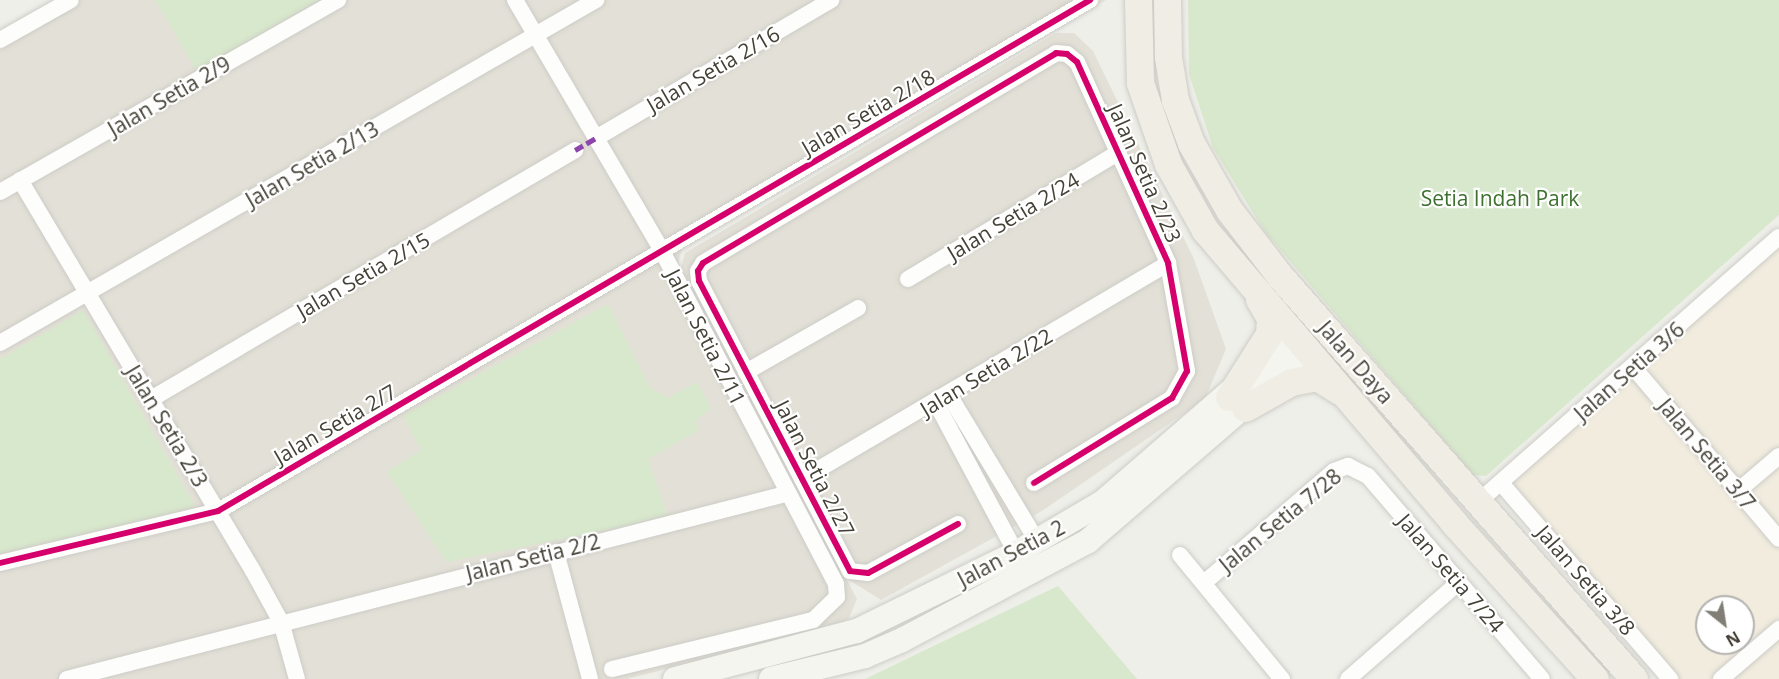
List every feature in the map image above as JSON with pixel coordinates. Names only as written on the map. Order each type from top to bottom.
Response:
[{"type":"main road","name":"Jalan Daya","points":[[1138,0],[1140,83],[1168,164],[1205,230],[1254,289],[1307,341],[1454,523],[1594,679]]},
{"type":"main road","points":[[1138,32],[1144,0]]},
{"type":"main road","name":"Jalan Daya","points":[[1167,0],[1175,100],[1191,143],[1229,210],[1279,275],[1634,679]]},
{"type":"main road","points":[[1168,27],[1174,0]]},
{"type":"main road","points":[[1279,275],[1309,321],[1307,341],[1331,342],[1360,365]]},
{"type":"main road","points":[[1237,402],[1269,334],[1270,318],[1254,289]]},
{"type":"main road","points":[[1237,402],[1291,382],[1317,378],[1358,406]]},
{"type":"street","points":[[0,40],[71,0]]},
{"type":"street","name":"Jalan Setia 2/9","points":[[0,192],[338,0]]},
{"type":"street","name":"Jalan Setia 2/11","points":[[515,0],[662,251],[786,494],[836,584],[837,597],[813,620],[612,669]]},
{"type":"street","name":"Jalan Setia 2/13","points":[[0,343],[596,0]]},
{"type":"street","name":"Jalan Setia 2/16","points":[[596,138],[831,0]]},
{"type":"street","name":"Jalan Setia 2/18","points":[[662,251],[1090,0]]},
{"type":"street","name":"Jalan Setia 2/23","points":[[698,271],[704,263],[1056,53],[1066,54],[1077,62],[1168,263],[1187,371],[1172,398],[1034,483]]},
{"type":"street","name":"Jalan Setia 2/15","points":[[151,399],[576,150]]},
{"type":"street","name":"Jalan Setia 2/24","points":[[908,279],[1118,153]]},
{"type":"street","name":"Jalan Setia 2/3","points":[[20,180],[218,511],[281,622],[297,679]]},
{"type":"street","name":"Jalan Setia 3/6","points":[[1477,503],[1634,368],[1779,237]]},
{"type":"street","name":"Jalan Setia 2/7","points":[[0,563],[218,511],[662,251]]},
{"type":"street","name":"Jalan Setia 2/22","points":[[802,479],[942,399],[1168,263]]},
{"type":"street","name":"Jalan Setia 2/27","points":[[698,271],[699,281],[850,571],[868,573],[958,524]]},
{"type":"street","points":[[746,372],[858,308]]},
{"type":"street","name":"Jalan Setia 2","points":[[771,679],[865,656],[990,596],[1088,541],[1237,402],[1307,341]]},
{"type":"street","name":"Jalan Setia 3/7","points":[[1634,368],[1779,539]]},
{"type":"street","points":[[942,399],[1010,494],[1028,549]]},
{"type":"street","points":[[942,399],[988,505],[1028,549]]},
{"type":"street","name":"Jalan Setia 2","points":[[675,679],[857,631],[1028,549],[1103,502],[1237,402]]},
{"type":"street","points":[[1738,491],[1779,456]]},
{"type":"street","name":"Jalan Setia 7/28","points":[[1204,582],[1334,471],[1348,466],[1358,470]]},
{"type":"street","name":"Jalan Setia 7/24","points":[[1358,470],[1368,476],[1542,679]]},
{"type":"street","name":"Jalan Setia 3/8","points":[[1501,483],[1670,679]]},
{"type":"street","name":"Jalan Setia 2/2","points":[[67,679],[281,622],[786,494]]},
{"type":"street","points":[[988,505],[1010,494]]},
{"type":"street","points":[[990,596],[1028,549],[1088,541]]},
{"type":"street","points":[[556,552],[590,679]]},
{"type":"street","points":[[1180,555],[1282,679]]},
{"type":"street","points":[[1348,679],[1458,583]]},
{"type":"street","points":[[1722,679],[1779,629]]},
{"type":"shaded area","points":[[55,0],[1106,0],[683,246],[676,270],[818,527],[680,271],[685,253],[1056,33],[1074,33],[1093,51],[1194,259],[1226,349],[1205,399],[1042,511],[881,600],[846,578],[857,599],[849,618],[839,624],[627,679],[0,679],[0,31]]},
{"type":"shaded area","points":[[1779,245],[1779,679],[1678,679],[1508,484]]},
{"type":"green space","points":[[155,0],[323,0],[197,72]]},
{"type":"green space","name":"Setia Indah Park","points":[[1188,0],[1779,0],[1779,215],[1486,476],[1473,475],[1265,232],[1213,148],[1189,74]]},
{"type":"green space","points":[[608,304],[650,388],[668,398],[697,382],[711,409],[695,420],[699,430],[648,459],[668,518],[446,562],[387,472],[421,450],[403,416]]},
{"type":"green space","points":[[83,310],[196,508],[0,556],[0,359]]},
{"type":"green space","points":[[1058,586],[1137,679],[865,679]]},
{"type":"marked path","points":[[575,150],[596,138]]},
{"type":"cycle path","points":[[0,563],[218,511],[1090,0]]},
{"type":"cycle path","points":[[958,524],[868,573],[850,571],[699,281],[698,271],[703,263],[1056,53],[1067,54],[1077,62],[1168,263],[1187,371],[1172,398],[1034,483]]}]
